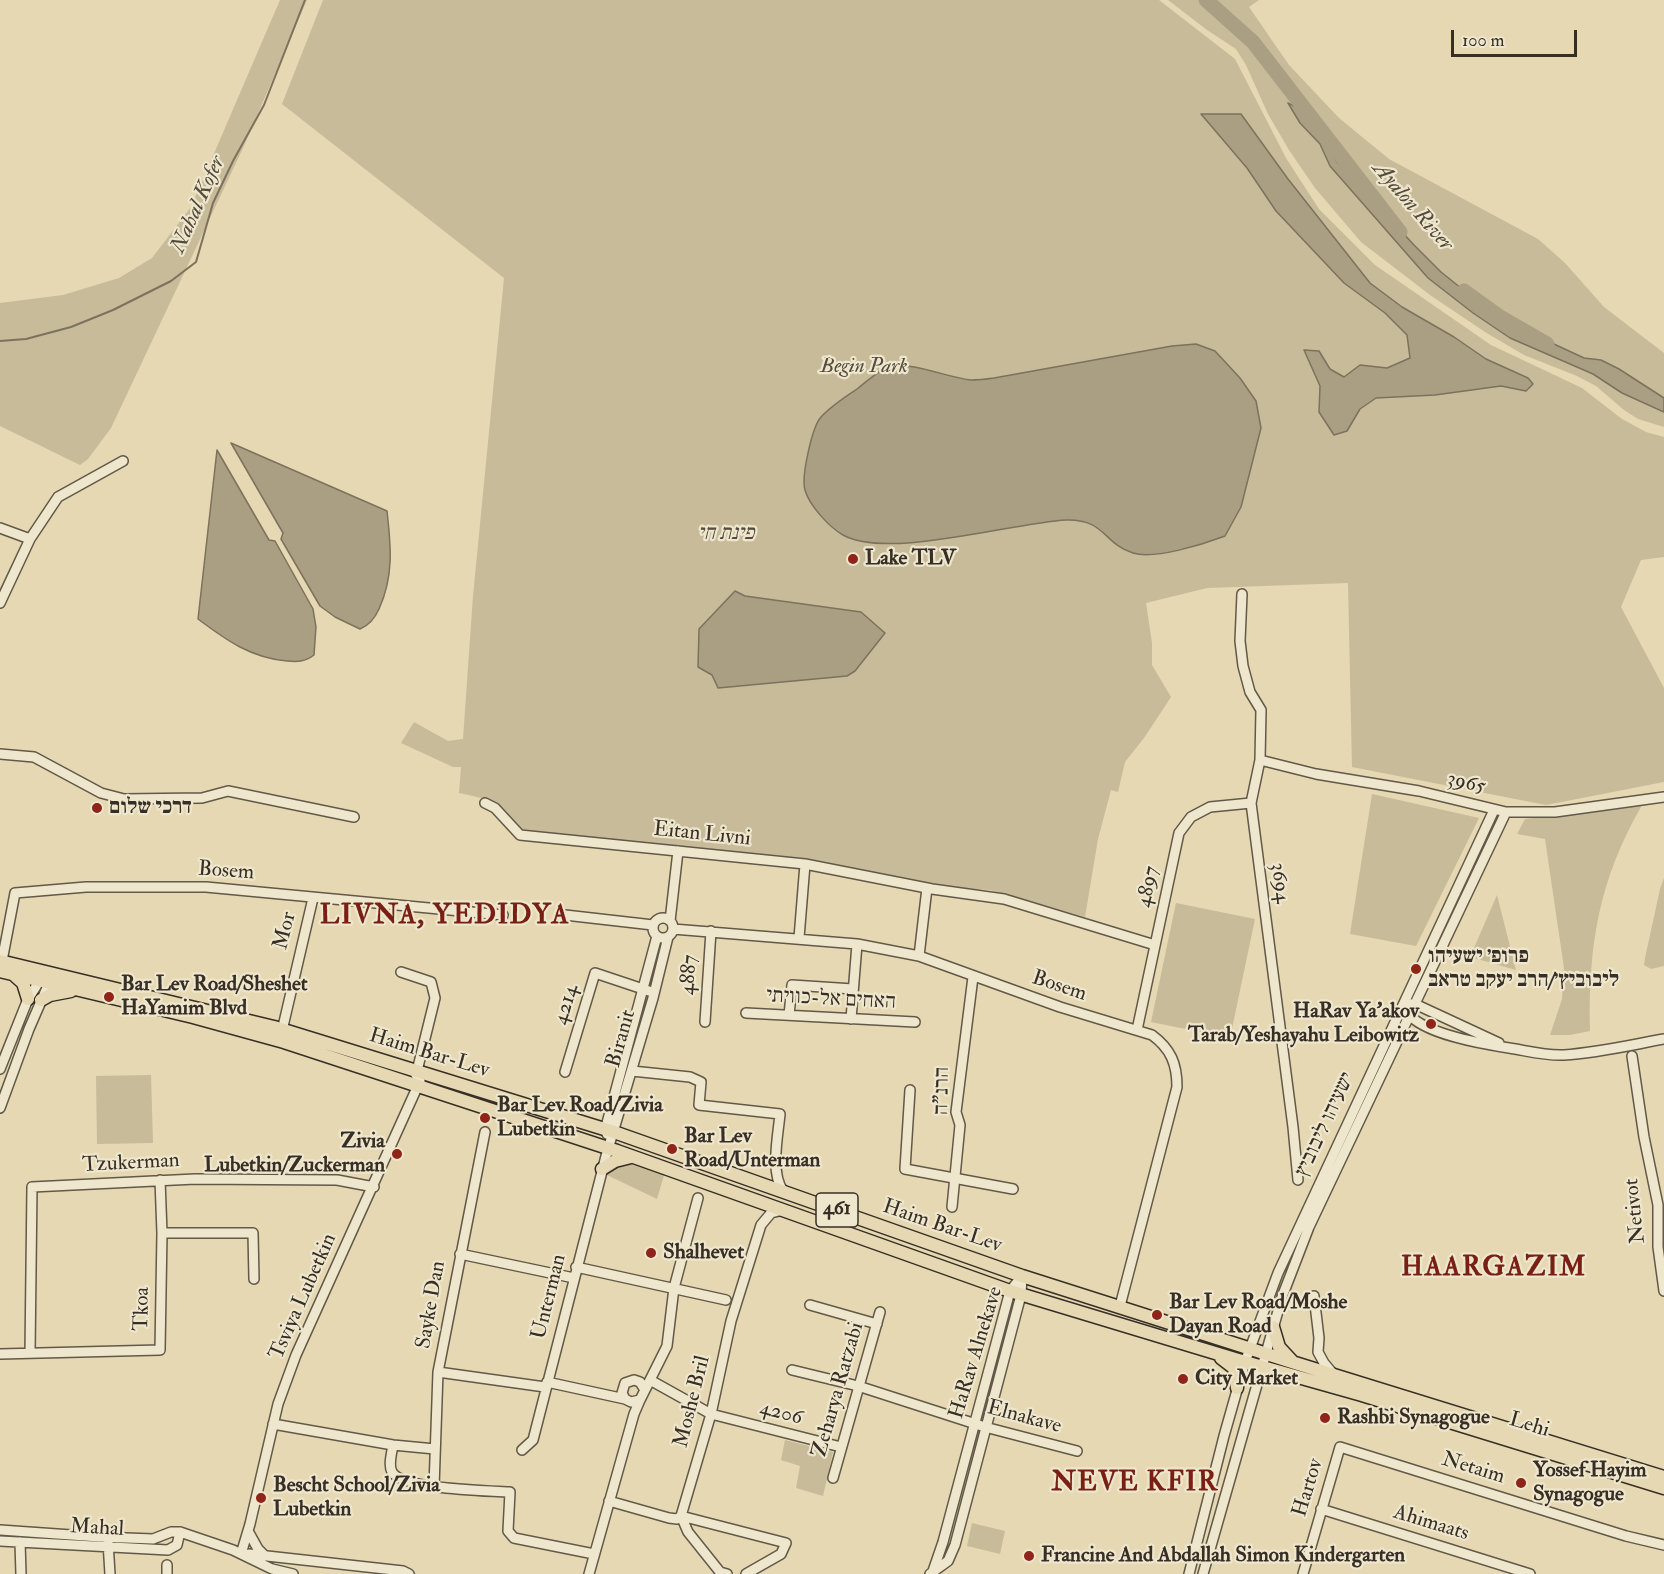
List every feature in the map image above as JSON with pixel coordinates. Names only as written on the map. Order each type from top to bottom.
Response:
[{"type":"main road","name":"Haim Bar-Lev","points":[[3,967],[281,1029],[610,1131],[1022,1276],[1249,1348]]},
{"type":"main road","points":[[3,967],[23,983],[28,999]]},
{"type":"main road","name":"Haim Bar-Lev","points":[[45,978],[80,990],[284,1042],[609,1148],[1016,1293],[1245,1362]]},
{"type":"main road","points":[[41,1000],[55,994],[80,990]]},
{"type":"main road","points":[[602,1169],[615,1161],[634,1157]]},
{"type":"main road","points":[[1273,1327],[1281,1351],[1299,1364]]},
{"type":"main road","name":"Lehi","points":[[1249,1348],[1663,1478]]},
{"type":"main road","points":[[1210,1351],[1234,1368],[1237,1388]]},
{"type":"main road","name":"Lehi","points":[[1245,1362],[1663,1478]]},
{"type":"street","points":[[0,603],[30,539],[58,497],[123,461]]},
{"type":"street","points":[[0,528],[30,539]]},
{"type":"street","name":"3694","points":[[1242,594],[1240,641],[1243,666],[1250,692],[1261,710],[1260,760],[1251,803],[1298,1180]]},
{"type":"street","points":[[0,754],[34,757],[101,793],[124,799],[202,798],[228,791],[354,817]]},
{"type":"street","name":"3965","points":[[1260,760],[1324,776],[1426,793],[1506,812],[1555,812],[1664,797]]},
{"type":"street","name":"Eitan Livni","points":[[485,803],[495,808],[520,835],[805,864],[927,888],[1004,899],[1155,945]]},
{"type":"street","name":"4897","points":[[1137,1030],[1179,833],[1191,817],[1210,807],[1251,803]]},
{"type":"street","name":"ישעיהו ליבוביץ","points":[[1189,1574],[1237,1388],[1249,1348],[1278,1273],[1494,810]]},
{"type":"street","name":"ישעיהו ליבוביץ","points":[[1203,1574],[1265,1353],[1290,1273],[1309,1227],[1506,812]]},
{"type":"street","name":"Biranit","points":[[610,1131],[632,1071],[655,992],[669,926],[674,851]]},
{"type":"street","points":[[799,939],[805,864]]},
{"type":"street","name":"Bosem","points":[[3,967],[15,893],[86,887],[206,887],[503,915]]},
{"type":"street","points":[[919,956],[927,888]]},
{"type":"street","name":"Mor","points":[[284,1042],[281,1029],[313,898]]},
{"type":"street","points":[[565,915],[653,925]]},
{"type":"street","points":[[657,936],[653,930],[656,920],[669,926]]},
{"type":"street","name":"Bosem","points":[[657,936],[662,938],[669,926],[857,944],[919,956],[1060,1007],[1152,1035],[1163,1043],[1176,1064],[1177,1087],[1120,1306]]},
{"type":"street","name":"4887","points":[[705,1022],[711,931]]},
{"type":"street","name":"Biranit","points":[[609,1148],[610,1131],[657,936]]},
{"type":"street","points":[[851,1019],[857,944]]},
{"type":"street","name":"Tsviya Lubetkin","points":[[241,1554],[273,1424],[296,1355],[418,1087],[435,998],[431,982],[401,972]]},
{"type":"street","name":"4214","points":[[565,1072],[595,973],[655,992]]},
{"type":"street","name":"הרנ\"ה","points":[[952,1207],[960,1125],[956,1112],[973,977]]},
{"type":"street","points":[[0,1069],[5,1043],[28,999],[45,978]]},
{"type":"street","points":[[0,1108],[41,1000],[45,978]]},
{"type":"street","points":[[789,1015],[792,985],[853,989]]},
{"type":"street","points":[[1402,1005],[1415,1004],[1512,1048]]},
{"type":"street","points":[[1402,1005],[1410,1016],[1434,1029],[1459,1038],[1545,1055],[1563,1055],[1664,1039]]},
{"type":"street","name":"האחים אל-כוויתי","points":[[746,1013],[915,1022]]},
{"type":"street","name":"Netivot","points":[[1632,1056],[1644,1137],[1661,1205],[1658,1247],[1664,1290]]},
{"type":"street","points":[[632,1071],[690,1077],[701,1082],[699,1106],[780,1114],[775,1173],[777,1183],[783,1191]]},
{"type":"street","points":[[910,1090],[905,1169],[1013,1189]]},
{"type":"street","name":"Sayke Dan","points":[[434,1487],[438,1372],[485,1132]]},
{"type":"street","name":"Unterman","points":[[522,1450],[533,1440],[576,1267],[609,1148]]},
{"type":"street","points":[[762,1184],[771,1179],[775,1173]]},
{"type":"street","name":"Tzukerman","points":[[30,1353],[32,1187],[160,1180],[337,1180],[374,1187]]},
{"type":"street","name":"Tkoa","points":[[0,1354],[160,1350],[162,1233],[160,1180]]},
{"type":"street","points":[[589,1574],[634,1414],[667,1346],[674,1288],[698,1198]]},
{"type":"street","points":[[755,1200],[761,1213],[761,1225]]},
{"type":"street","points":[[761,1225],[771,1213],[784,1210]]},
{"type":"street","name":"Moshe Bril","points":[[681,1516],[711,1414],[731,1321],[761,1225]]},
{"type":"street","points":[[162,1233],[253,1233],[254,1279]]},
{"type":"street","points":[[460,1254],[574,1278]]},
{"type":"street","points":[[576,1267],[726,1300]]},
{"type":"street","name":"HaRav Alnekave","points":[[931,1572],[943,1542],[974,1424],[1022,1276]]},
{"type":"street","name":"HaRav Alnekave","points":[[931,1572],[948,1561],[955,1545],[1016,1293]]},
{"type":"street","points":[[1314,1296],[1319,1338],[1318,1352],[1334,1375]]},
{"type":"street","points":[[810,1305],[877,1324]]},
{"type":"street","name":"Zeharya Ratzabi","points":[[832,1478],[880,1312]]},
{"type":"street","points":[[1299,1364],[1318,1352]]},
{"type":"street","points":[[792,1370],[858,1386]]},
{"type":"street","points":[[438,1372],[546,1385],[631,1402],[640,1400]]},
{"type":"street","name":"4206","points":[[650,1380],[711,1414],[841,1447]]},
{"type":"street","points":[[625,1399],[622,1393],[623,1386],[629,1381],[640,1382],[645,1390]]},
{"type":"street","name":"Elnakave","points":[[858,1386],[974,1424],[1077,1451]]},
{"type":"street","points":[[273,1424],[393,1445],[435,1449]]},
{"type":"street","points":[[393,1445],[390,1465],[397,1477],[434,1487],[510,1492],[508,1531],[514,1538],[594,1554]]},
{"type":"street","name":"Hartov","points":[[1303,1574],[1340,1447]]},
{"type":"street","name":"Netaim","points":[[1340,1447],[1626,1536],[1664,1545]]},
{"type":"street","points":[[609,1501],[669,1518],[677,1519],[681,1516],[786,1544],[782,1554],[746,1574]]},
{"type":"street","name":"Ahimaats","points":[[1321,1509],[1530,1574]]},
{"type":"street","points":[[681,1516],[694,1540],[720,1572],[727,1574]]},
{"type":"street","name":"Mahal","points":[[0,1530],[153,1539],[171,1532],[180,1532],[177,1545],[168,1550],[0,1541]]},
{"type":"street","points":[[248,1531],[258,1550],[265,1556]]},
{"type":"street","points":[[180,1532],[241,1554],[271,1571],[293,1574]]},
{"type":"street","points":[[108,1537],[110,1574]]},
{"type":"street","points":[[20,1542],[21,1574]]},
{"type":"street","points":[[241,1554],[409,1574]]},
{"type":"green space","points":[[280,0],[307,0],[243,148],[111,428],[88,459],[80,465],[0,426],[0,303],[63,295],[119,278],[152,258],[191,207]]},
{"type":"green space","name":"Begin Park","points":[[323,0],[1159,0],[1235,59],[1286,158],[1319,209],[1375,265],[1491,345],[1582,388],[1622,419],[1646,432],[1664,437],[1664,557],[1641,560],[1621,607],[1664,688],[1664,782],[1546,805],[1352,767],[1348,583],[1207,588],[1146,603],[1152,643],[1152,665],[1171,697],[1125,762],[1118,792],[1111,790],[1098,839],[1085,917],[990,890],[927,886],[806,861],[521,832],[508,814],[496,804],[459,793],[461,767],[453,767],[401,743],[414,722],[448,741],[463,739],[473,596],[504,278],[282,104]]},
{"type":"green space","points":[[1168,0],[1259,0],[1249,7],[1289,65],[1339,118],[1389,159],[1538,239],[1565,263],[1604,307],[1664,353],[1664,427],[1638,419],[1596,386],[1524,355],[1485,332],[1430,295],[1361,242],[1315,188],[1289,150],[1268,114],[1246,65],[1236,49]]},
{"type":"green space","points":[[1372,794],[1479,818],[1416,946],[1350,934]]},
{"type":"green space","points":[[1642,805],[1615,860],[1599,914],[1591,970],[1590,1031],[1570,1035],[1550,1035],[1562,999],[1564,968],[1545,839],[1517,834],[1525,819]]},
{"type":"green space","points":[[1664,878],[1664,966],[1651,969],[1644,965],[1645,958]]},
{"type":"green space","points":[[1497,895],[1516,970],[1470,957]]},
{"type":"green space","points":[[1176,903],[1255,919],[1230,1038],[1151,1022]]},
{"type":"green space","points":[[151,1075],[153,1143],[97,1144],[96,1076]]},
{"type":"green space","points":[[635,1164],[664,1175],[657,1199],[607,1175],[614,1167]]},
{"type":"green space","points":[[785,1440],[833,1452],[823,1496],[796,1488],[800,1466],[781,1460]]},
{"type":"green space","points":[[972,1523],[1005,1531],[1000,1554],[967,1546]]},
{"type":"shaded area","points":[[1288,103],[1302,110],[1338,163],[1441,272],[1507,325],[1584,358],[1601,360],[1619,369],[1664,398],[1664,412],[1622,393],[1593,374],[1510,338],[1428,278],[1330,166],[1320,144],[1300,123]]},
{"type":"shaded area","points":[[1201,114],[1241,114],[1288,179],[1370,283],[1402,307],[1454,337],[1486,359],[1528,378],[1533,384],[1526,391],[1501,386],[1435,395],[1376,398],[1360,409],[1347,431],[1334,435],[1319,412],[1320,386],[1304,350],[1319,351],[1330,369],[1344,377],[1360,365],[1387,368],[1410,358],[1407,335],[1385,313],[1344,283],[1276,211],[1247,168]]},
{"type":"shaded area","points":[[1196,344],[1215,351],[1240,378],[1256,401],[1261,428],[1241,507],[1225,536],[1166,553],[1142,555],[1123,549],[1089,523],[1066,520],[919,542],[889,544],[863,542],[843,535],[832,527],[815,509],[807,496],[804,484],[806,464],[811,441],[821,417],[834,405],[891,366],[910,366],[962,379],[980,380],[1172,346]]},
{"type":"shaded area","points":[[231,443],[387,511],[390,549],[387,585],[377,612],[367,625],[360,629],[335,617],[320,606],[281,539],[283,533]]},
{"type":"shaded area","points":[[217,450],[269,540],[275,541],[313,609],[316,627],[314,655],[307,659],[291,661],[274,659],[250,652],[229,641],[198,619]]},
{"type":"shaded area","points":[[735,591],[745,596],[861,612],[885,633],[855,671],[847,676],[718,688],[712,675],[698,667],[699,629]]},
{"type":"waterway","name":"Nahal Kofer","points":[[0,341],[26,339],[71,327],[113,310],[171,281],[196,262],[213,203],[264,105],[305,0]]},
{"type":"waterway","name":"Ayalon River","points":[[1206,0],[1253,42],[1400,232]]},
{"type":"waterway","name":"Ayalon River","points":[[1464,291],[1500,317],[1547,344]]},
{"type":"place","name":"Lake TLV","points":[[853,559]]},
{"type":"place","name":"דרכי שלום","points":[[97,808]]},
{"type":"place","name":"פרופ׳ ישעיהו ליבוביץ׳/הרב יעקב טראב","points":[[1416,969]]},
{"type":"place","name":"Bar Lev Road/Sheshet HaYamim Blvd","points":[[109,997]]},
{"type":"place","name":"HaRav Ya’akov Tarab/Yeshayahu Leibowitz","points":[[1431,1024]]},
{"type":"place","name":"Bar Lev Road/Zivia Lubetkin","points":[[485,1118]]},
{"type":"place","name":"Bar Lev Road/Unterman","points":[[672,1149]]},
{"type":"place","name":"Zivia Lubetkin/Zuckerman","points":[[397,1154]]},
{"type":"place","name":"Shalhevet","points":[[651,1253]]},
{"type":"place","name":"Bar Lev Road/Moshe Dayan Road","points":[[1157,1315]]},
{"type":"place","name":"City Market","points":[[1183,1379]]},
{"type":"place","name":"Rashbi Synagogue","points":[[1325,1418]]},
{"type":"place","name":"Yossef Hayim Synagogue","points":[[1521,1483]]},
{"type":"place","name":"Bescht School/Zivia Lubetkin","points":[[261,1498]]},
{"type":"place","name":"Francine And Abdallah Simon Kindergarten","points":[[1029,1556]]},
{"type":"district","name":"LIVNA, YEDIDYA","points":[[445,917]]},
{"type":"district","name":"HAARGAZIM","points":[[1494,1269]]},
{"type":"district","name":"NEVE KFIR","points":[[1135,1484]]},
{"type":"park label","name":"פינת חי","points":[[726,534]]}]
